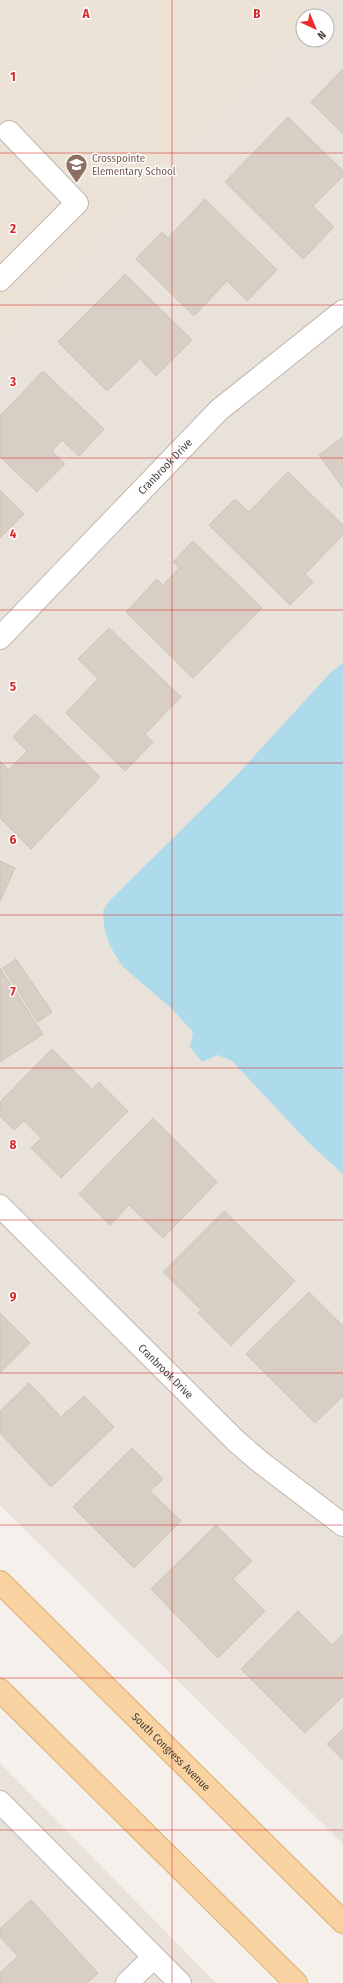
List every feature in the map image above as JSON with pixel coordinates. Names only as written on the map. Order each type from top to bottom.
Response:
[{"type":"main road","name":"South Congress Avenue","points":[[0,1582],[343,1922]]},
{"type":"main road","points":[[0,1690],[296,1983]]},
{"type":"street","points":[[0,280],[77,203],[9,132]]},
{"type":"street","name":"Cranbrook Drive","points":[[0,638],[219,410],[343,311]]},
{"type":"street","name":"Cranbrook Drive","points":[[0,1206],[237,1442],[259,1461],[343,1524]]},
{"type":"street","points":[[0,1802],[180,1983]]},
{"type":"street","points":[[127,1983],[154,1957]]},
{"type":"shaded area","name":"Crosspointe Elementary School","points":[[0,0],[328,0],[320,8],[295,8],[295,34],[0,342]]},
{"type":"shaded area","points":[[328,0],[343,0],[343,1844],[0,1505],[0,342],[295,34],[295,48],[335,48],[335,8],[320,8]]},
{"type":"shaded area","points":[[0,1763],[216,1983],[0,1983]]},
{"type":"water","points":[[343,663],[343,1174],[309,1143],[232,1061],[218,1055],[202,1062],[190,1047],[193,1032],[171,1008],[122,966],[110,946],[104,927],[103,911],[109,901],[237,775],[331,672]]},
{"type":"building","points":[[343,69],[343,134],[311,102]]},
{"type":"building","points":[[288,117],[343,171],[343,176],[313,206],[334,227],[303,259],[225,182]]},
{"type":"building","points":[[205,199],[277,270],[247,301],[227,281],[194,316],[136,259],[162,232],[168,238]]},
{"type":"building","points":[[125,274],[192,340],[156,376],[140,359],[107,391],[58,342]]},
{"type":"building","points":[[43,371],[104,429],[79,456],[62,440],[52,451],[65,464],[37,492],[0,457],[0,416]]},
{"type":"building","points":[[343,437],[343,488],[319,455]]},
{"type":"building","points":[[288,472],[343,525],[343,535],[305,574],[313,582],[290,605],[209,525],[235,499],[249,512]]},
{"type":"building","points":[[0,490],[24,514],[0,538]]},
{"type":"building","points":[[193,541],[262,608],[193,678],[126,612],[157,579],[163,585],[179,568],[173,562]]},
{"type":"building","points":[[109,628],[181,697],[145,734],[153,742],[125,771],[66,713],[98,679],[78,659]]},
{"type":"building","points":[[35,714],[100,777],[31,849],[0,818],[0,761],[9,770],[27,751],[13,737]]},
{"type":"building","points":[[0,861],[15,868],[0,901]]},
{"type":"building","points":[[16,959],[52,1012],[38,1022],[3,968]]},
{"type":"building","points":[[0,968],[43,1034],[0,1062]]},
{"type":"building","points":[[52,1049],[92,1089],[99,1082],[128,1111],[61,1178],[31,1148],[41,1138],[24,1121],[14,1130],[0,1116],[0,1102]]},
{"type":"building","points":[[153,1118],[217,1182],[163,1238],[129,1205],[110,1225],[79,1194]]},
{"type":"building","points":[[224,1211],[295,1281],[231,1346],[198,1313],[201,1310],[163,1272]]},
{"type":"building","points":[[309,1292],[343,1326],[343,1396],[315,1423],[246,1354]]},
{"type":"building","points":[[0,1313],[30,1343],[0,1373]]},
{"type":"building","points":[[29,1383],[61,1417],[84,1396],[114,1427],[51,1487],[0,1433],[0,1411]]},
{"type":"building","points":[[132,1448],[163,1479],[150,1491],[181,1521],[134,1568],[73,1507]]},
{"type":"building","points":[[216,1525],[252,1561],[233,1579],[265,1611],[218,1658],[151,1589]]},
{"type":"building","points":[[298,1611],[332,1645],[343,1634],[343,1696],[305,1733],[241,1669]]},
{"type":"building","points":[[343,1729],[343,1760],[327,1744]]},
{"type":"building","points":[[31,1900],[98,1973],[87,1983],[0,1983],[0,1973],[18,1956],[0,1937],[0,1929]]},
{"type":"place","name":"Crosspointe Elementary School","points":[[76,184]]}]
